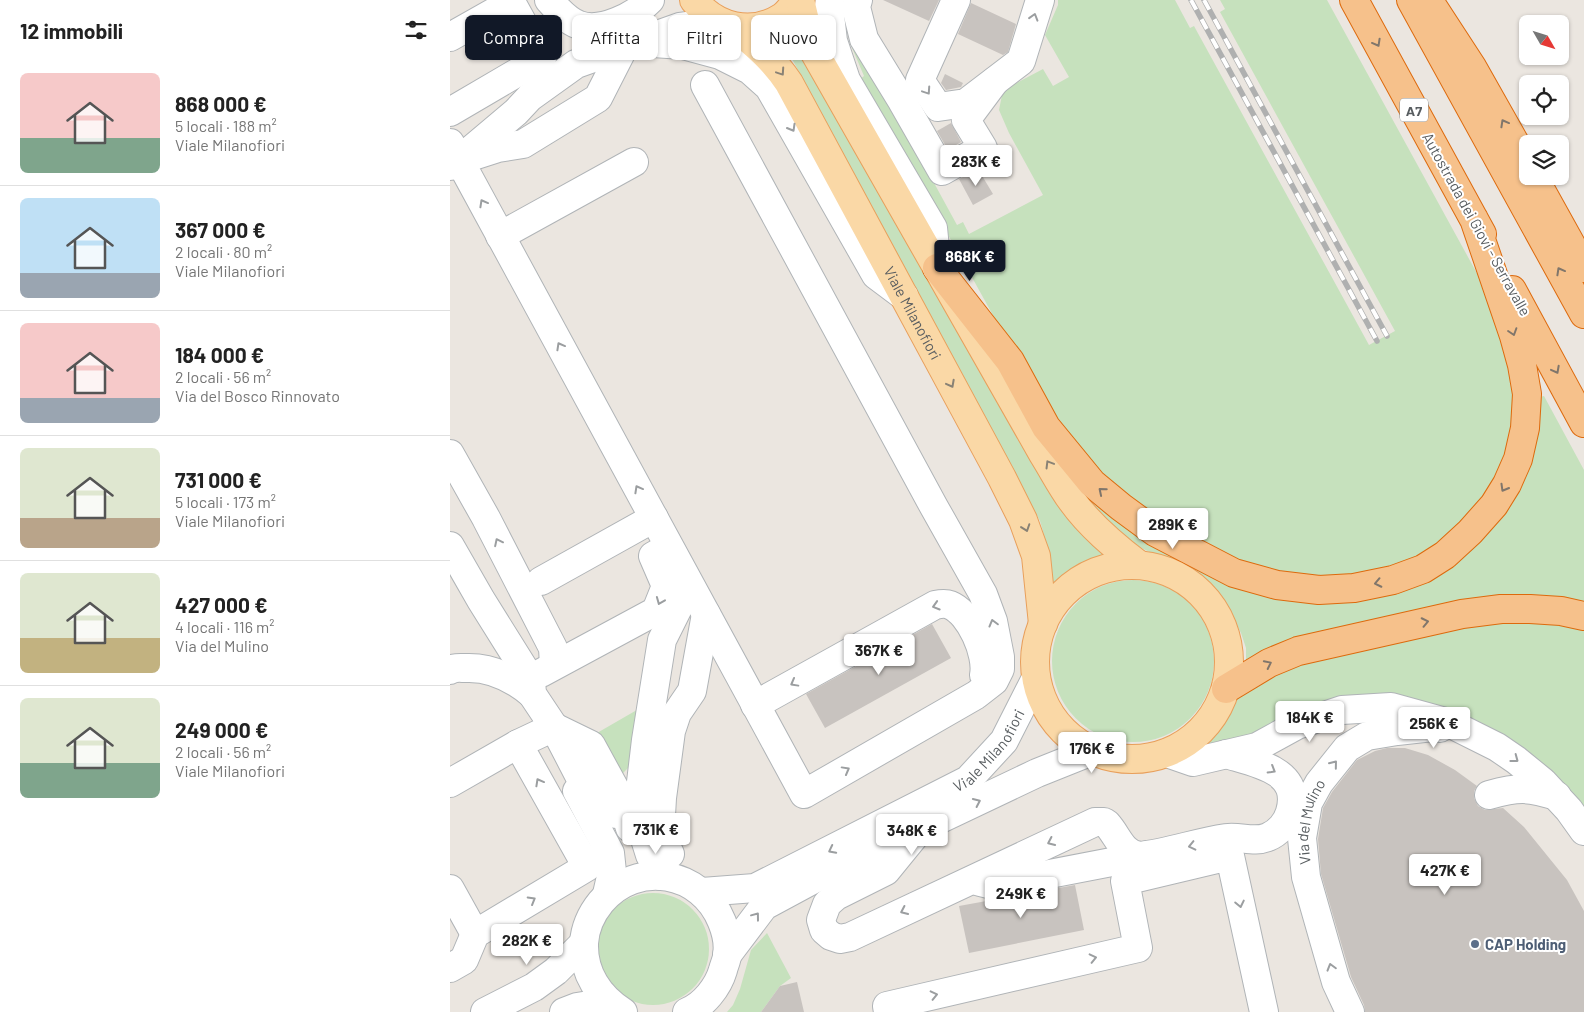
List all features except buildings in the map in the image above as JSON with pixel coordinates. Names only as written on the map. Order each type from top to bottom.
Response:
[{"type":"highway","name":"Autostrada dei Giovi - Serravalle","points":[[1354,0],[1584,423]]},
{"type":"highway","points":[[1411,0],[1584,314]]},
{"type":"highway","points":[[1428,0],[1472,67],[1519,150]]},
{"type":"highway","points":[[1538,185],[1584,268]]},
{"type":"highway","points":[[937,268],[1010,361],[1046,427],[1092,483],[1121,507],[1155,532],[1234,573],[1277,585],[1319,590],[1354,588],[1393,580],[1423,569],[1445,554],[1470,532],[1494,505],[1507,484],[1518,458],[1525,428],[1527,394],[1522,365],[1474,219]]},
{"type":"highway","points":[[1226,689],[1269,663],[1298,652],[1453,616],[1501,608],[1561,611],[1584,616]]},
{"type":"main road","name":"Viale Milanofiori","points":[[694,0],[702,11],[709,15]]},
{"type":"main road","name":"Viale Milanofiori","points":[[799,0],[811,46],[1043,454],[1072,501],[1094,527],[1139,565]]},
{"type":"main road","points":[[741,26],[759,27],[782,17],[799,0]]},
{"type":"main road","name":"Viale Milanofiori","points":[[741,35],[760,48],[772,60],[789,83],[1002,478],[1023,520],[1036,556],[1042,624]]},
{"type":"main road","name":"Viale Milanofiori","points":[[1139,565],[1168,571],[1192,584],[1210,602],[1220,620],[1227,640],[1229,677],[1215,714],[1206,727],[1194,738],[1167,753],[1130,760],[1110,757],[1092,751],[1072,739],[1054,721],[1042,700],[1034,661],[1036,643],[1042,624],[1067,590],[1082,578],[1099,570],[1118,566],[1139,565]]},
{"type":"street","points":[[549,0],[560,13],[572,21]]},
{"type":"street","points":[[566,0],[584,10],[598,10],[609,7],[617,0]]},
{"type":"street","points":[[630,15],[650,0]]},
{"type":"street","points":[[830,0],[833,41],[846,80],[933,228],[937,268]]},
{"type":"street","points":[[858,0],[856,7],[864,39],[902,100],[942,171],[983,148],[966,120],[995,81]]},
{"type":"street","points":[[956,0],[920,80],[938,107],[966,103],[1020,61],[1040,0]]},
{"type":"street","points":[[450,37],[520,1],[572,22]]},
{"type":"street","points":[[450,112],[542,58],[520,1]]},
{"type":"street","points":[[658,51],[683,45],[720,55],[750,70],[769,87],[876,275],[904,296]]},
{"type":"street","points":[[453,156],[540,96],[576,64],[612,60]]},
{"type":"street","points":[[540,96],[568,102],[620,60]]},
{"type":"street","points":[[453,156],[498,148],[511,134],[548,114],[571,114],[598,98],[620,60]]},
{"type":"street","points":[[661,551],[694,595],[804,794],[976,695],[994,681],[1000,669],[1000,657],[993,621],[983,594],[704,85]]},
{"type":"street","points":[[453,156],[500,236],[654,518],[661,551],[666,586],[656,611],[554,665],[531,687]]},
{"type":"street","points":[[500,236],[634,162]]},
{"type":"street","points":[[450,454],[486,518],[529,580],[538,616],[553,648],[554,665]]},
{"type":"street","points":[[481,600],[529,580],[654,518]]},
{"type":"street","points":[[450,546],[554,727],[580,752],[612,819],[657,884]]},
{"type":"street","points":[[619,1009],[594,985],[586,964],[584,943],[588,925],[596,908],[657,884],[668,868],[653,836],[651,804],[661,717],[653,690],[662,640],[694,595]]},
{"type":"street","points":[[657,884],[670,854],[660,833],[662,798],[694,595]]},
{"type":"street","points":[[755,705],[935,605],[948,603],[959,610],[967,620],[982,650],[986,667],[984,679],[976,695]]},
{"type":"street","points":[[450,670],[453,668],[472,667],[493,671],[531,687]]},
{"type":"street","name":"Viale Milanofiori","points":[[657,884],[755,888],[968,780],[1004,741],[1036,678]]},
{"type":"street","points":[[1167,753],[1193,762],[1257,747],[1297,725],[1342,710],[1391,707],[1449,723],[1497,746],[1543,782],[1557,796],[1584,831]]},
{"type":"street","points":[[450,784],[518,744],[554,727]]},
{"type":"street","name":"Via del Mulino","points":[[1350,1012],[1336,982],[1306,877],[1302,838],[1308,803],[1319,783],[1347,748],[1366,736],[1433,727],[1473,734]]},
{"type":"street","points":[[450,968],[464,960],[475,934],[588,867],[518,744]]},
{"type":"street","name":"Viale Milanofiori","points":[[727,956],[764,906],[816,878],[1037,773],[1092,751]]},
{"type":"street","points":[[972,880],[992,885],[1150,855],[1227,838],[1258,840],[1270,837],[1289,818],[1292,804],[1290,790],[1283,777],[1276,770],[1226,754]]},
{"type":"street","points":[[1489,795],[1512,788],[1534,789],[1557,796]]},
{"type":"street","points":[[612,819],[609,827],[620,849],[624,868],[657,884]]},
{"type":"street","points":[[921,828],[886,871],[836,896],[827,904],[821,920],[824,930],[831,936],[840,939],[850,937],[1089,824],[1100,821],[1107,824],[1122,847],[1128,852],[1134,855],[1150,855]]},
{"type":"street","points":[[888,1012],[887,1006],[1138,948],[1125,881],[1230,856],[1264,1012]]},
{"type":"street","name":"Viale Milanofiori","points":[[657,884],[718,910],[726,932],[727,956],[720,980],[698,1008]]},
{"type":"street","points":[[450,889],[475,934]]},
{"type":"street","points":[[485,1012],[534,987],[556,970],[584,943]]},
{"type":"street","points":[[564,1012],[577,1008],[619,1009]]},
{"type":"green space","points":[[1058,0],[1175,0],[1190,28],[1194,26],[1369,345],[1395,331],[1220,12],[1225,9],[1220,0],[1327,0],[1485,288],[1503,325],[1518,412],[1505,468],[1478,510],[1431,550],[1381,573],[1318,579],[1248,565],[1193,541],[1118,491],[1049,417],[963,261],[859,80],[864,76],[850,43],[847,18],[862,51],[957,225],[963,222],[969,234],[1043,195],[1009,133],[999,110],[1003,90],[1043,69],[1053,86],[1069,77],[1045,35],[1058,5]]},
{"type":"green space","points":[[793,60],[802,60],[1043,476],[1113,555],[1080,566],[1051,586],[1048,553],[1040,521]]},
{"type":"green space","points":[[1544,396],[1584,470],[1584,607],[1246,665],[1246,648],[1241,633],[1218,593],[1203,577],[1183,565],[1139,547],[1104,523],[1072,481],[1260,593],[1454,558],[1536,398]]},
{"type":"green space","points":[[1141,580],[1157,583],[1171,589],[1196,610],[1205,623],[1211,637],[1214,661],[1213,677],[1205,699],[1184,724],[1171,733],[1157,739],[1125,742],[1109,739],[1095,733],[1070,712],[1061,699],[1055,685],[1052,653],[1055,637],[1061,623],[1082,598],[1095,589],[1109,583]]},
{"type":"green space","points":[[1510,617],[1584,628],[1584,810],[1424,705],[1193,753],[1225,721],[1238,697],[1293,665]]},
{"type":"green space","points":[[642,707],[633,763],[620,776],[597,733]]},
{"type":"green space","points":[[653,893],[675,897],[693,909],[705,927],[709,949],[705,971],[693,989],[675,1001],[653,1005],[631,1001],[613,989],[601,971],[597,949],[601,927],[613,909],[631,897]]},
{"type":"green space","points":[[767,933],[791,978],[780,986],[761,1012],[727,1012],[733,1005],[740,989],[751,950]]},
{"type":"railway","points":[[1191,0],[1377,341]]},
{"type":"railway","points":[[1204,0],[1387,336]]},
{"type":"place","name":"CAP Holding","points":[[1475,944]]}]
